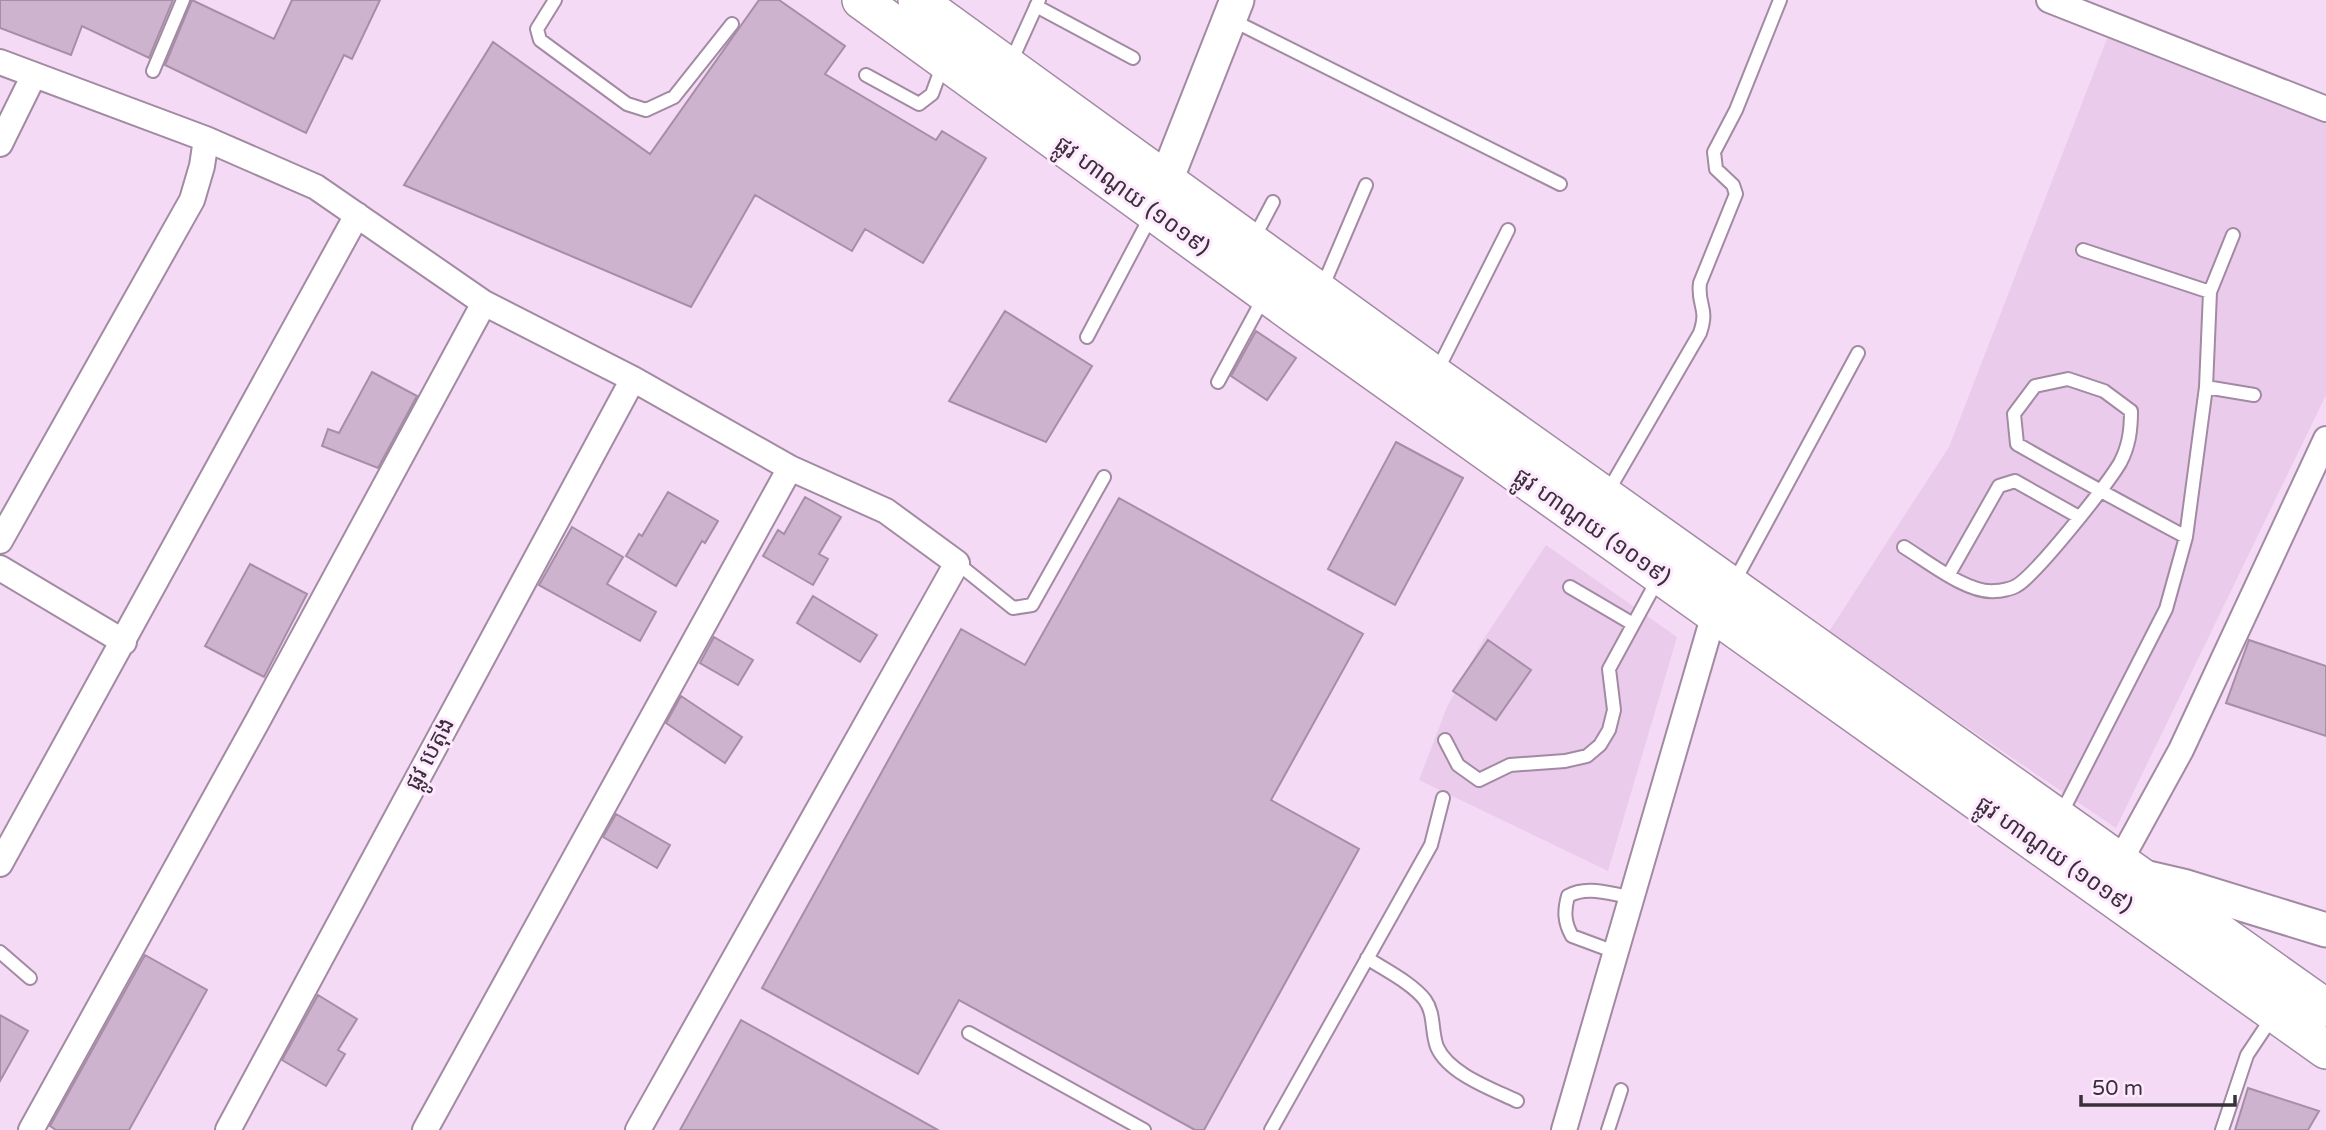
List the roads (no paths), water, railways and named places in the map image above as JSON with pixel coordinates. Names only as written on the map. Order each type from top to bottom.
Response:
[{"type":"main road","name":"ផ្លូវ ហាណូយ (១០១៩)","points":[[861,0],[945,61],[1160,196],[1252,241],[1312,306],[1660,576],[1723,599],[2059,817],[2128,880]]},
{"type":"main road","name":"ផ្លូវ ហាណូយ (១០១៩)","points":[[917,0],[949,16],[1009,66],[1160,196],[1265,293],[1312,306],[1435,375],[1606,495],[1723,599],[2128,880],[2285,999],[2326,1050]]},
{"type":"main road","name":"ផ្លូវ ហាណូយ (១០១៩)","points":[[2285,999],[2326,1008]]},
{"type":"street","points":[[2049,0],[2326,109]]},
{"type":"street","points":[[1160,196],[1234,9]]},
{"type":"street","points":[[0,62],[206,139],[316,187],[484,303],[633,379],[790,468],[886,511],[957,564],[638,1130]]},
{"type":"street","points":[[0,144],[34,75]]},
{"type":"street","points":[[0,541],[192,200],[206,139]]},
{"type":"street","points":[[0,863],[357,215]]},
{"type":"street","points":[[31,1130],[257,722],[484,303]]},
{"type":"street","name":"ផ្លូវ បេតុង","points":[[228,1130],[633,379]]},
{"type":"street","points":[[2326,439],[2181,750],[2128,880],[2183,886],[2326,930]]},
{"type":"street","points":[[425,1130],[790,468]]},
{"type":"street","points":[[0,568],[124,642]]},
{"type":"street","points":[[1564,1130],[1631,897],[1723,599]]},
{"type":"lane","points":[[153,71],[183,0]]},
{"type":"lane","points":[[555,0],[537,29],[540,40],[627,104],[646,110],[674,97],[732,24]]},
{"type":"lane","points":[[1606,495],[1700,333],[1706,316],[1699,293],[1700,283],[1736,194],[1733,186],[1716,169],[1714,152],[1736,110],[1780,0]]},
{"type":"lane","points":[[1009,66],[1038,3],[1133,58]]},
{"type":"lane","points":[[1234,9],[1560,184]]},
{"type":"lane","points":[[866,75],[919,104],[932,94],[945,61]]},
{"type":"lane","points":[[1312,306],[1366,185]]},
{"type":"lane","points":[[1087,337],[1160,196]]},
{"type":"lane","points":[[1252,241],[1273,202]]},
{"type":"lane","points":[[1435,375],[1450,351],[1508,230]]},
{"type":"lane","points":[[2059,817],[2166,609],[2186,537],[2206,387],[2210,292],[2233,235]]},
{"type":"lane","points":[[2083,250],[2210,292]]},
{"type":"lane","points":[[1218,382],[1265,293]]},
{"type":"lane","points":[[1723,599],[1858,353]]},
{"type":"lane","points":[[1904,547],[1974,589],[1994,592],[2016,586],[2039,565],[2079,517],[2099,490],[2120,463],[2131,437],[2131,411],[2104,391],[2068,379],[2035,386],[2014,414],[2017,444],[2099,490],[2186,537]]},
{"type":"lane","points":[[2206,387],[2254,395]]},
{"type":"lane","points":[[957,564],[1013,608],[1032,605],[1104,477]]},
{"type":"lane","points":[[1949,574],[1999,486],[2006,482],[2015,481],[2079,517]]},
{"type":"lane","points":[[1445,740],[1458,765],[1479,780],[1510,765],[1564,761],[1587,756],[1609,730],[1614,696],[1609,669],[1660,576]]},
{"type":"lane","points":[[1570,587],[1633,624]]},
{"type":"lane","points":[[1271,1130],[1431,845],[1443,798]]},
{"type":"lane","points":[[1615,952],[1582,943],[1572,936],[1566,926],[1564,910],[1568,896],[1577,891],[1593,890],[1631,897]]},
{"type":"lane","points":[[0,952],[30,978]]},
{"type":"lane","points":[[1367,958],[1423,997],[1431,1010],[1437,1046],[1446,1060],[1479,1083],[1517,1101]]},
{"type":"lane","points":[[2222,1130],[2247,1055],[2285,999]]},
{"type":"lane","points":[[969,1033],[1144,1130]]},
{"type":"lane","points":[[1608,1130],[1621,1090]]}]
